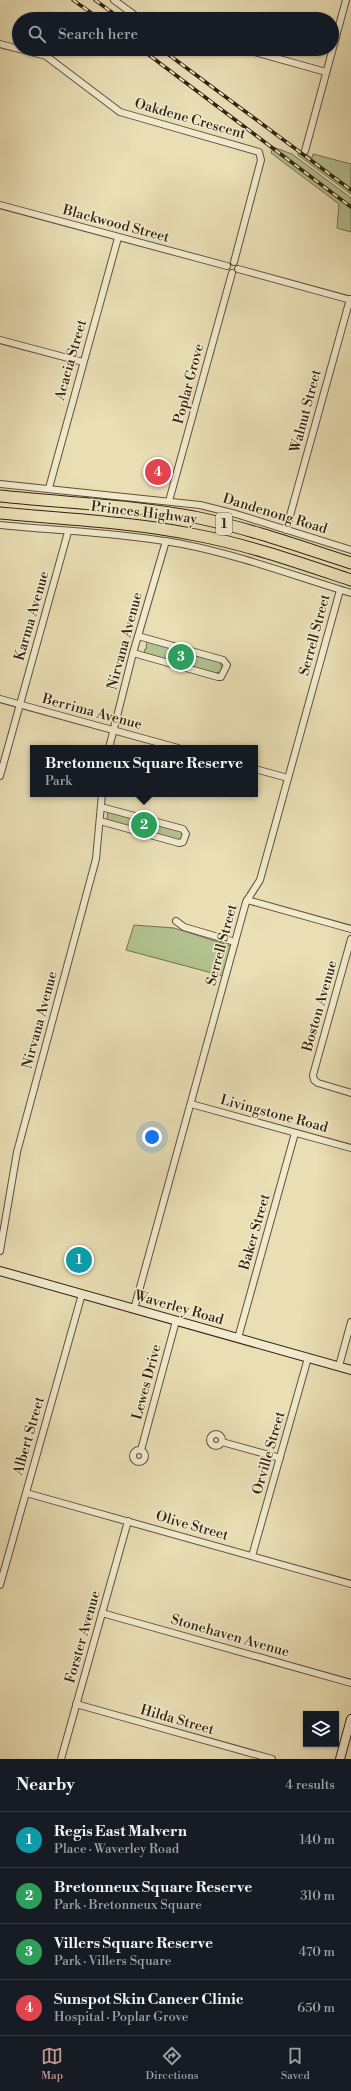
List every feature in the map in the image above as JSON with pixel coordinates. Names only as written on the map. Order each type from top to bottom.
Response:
[{"type":"highway","name":"Princes Highway","points":[[0,496],[120,507],[174,514],[224,524],[351,563]]},
{"type":"highway","points":[[118,524],[120,507]]},
{"type":"highway","name":"Princes Highway","points":[[0,513],[170,530],[210,538],[252,549],[351,580]]},
{"type":"main road","name":"Waverley Road","points":[[0,1271],[351,1370]]},
{"type":"main road","points":[[340,1759],[349,1734],[350,1723]]},
{"type":"street","points":[[114,0],[130,12]]},
{"type":"street","points":[[339,25],[346,0]]},
{"type":"street","name":"Oakdene Crescent","points":[[0,44],[12,47]]},
{"type":"street","name":"Oakdene Crescent","points":[[46,56],[120,112],[259,152],[261,160],[234,262]]},
{"type":"street","points":[[269,56],[326,72]]},
{"type":"street","points":[[305,151],[330,56]]},
{"type":"street","name":"Blackwood Street","points":[[0,205],[118,238],[227,266]]},
{"type":"street","name":"Acacia Street","points":[[49,488],[118,238]]},
{"type":"street","points":[[229,262],[234,262],[237,264],[238,269],[236,272],[232,273],[227,270],[229,262]]},
{"type":"street","points":[[238,269],[350,300]]},
{"type":"street","name":"Poplar Grove","points":[[169,501],[232,273]]},
{"type":"street","name":"Walnut Street","points":[[286,530],[350,300]]},
{"type":"street","points":[[0,340],[83,362]]},
{"type":"street","name":"Dandenong Road","points":[[0,484],[169,501],[223,510],[351,550]]},
{"type":"street","points":[[0,525],[166,541],[239,558],[351,593]]},
{"type":"street","name":"Karma Avenue","points":[[0,776],[68,532]]},
{"type":"street","name":"Nirvana Avenue","points":[[110,745],[133,653],[166,541]]},
{"type":"street","name":"Serrell Street","points":[[134,1309],[247,900],[260,880],[340,590]]},
{"type":"street","points":[[133,653],[218,677],[222,677],[227,665],[223,660],[138,636]]},
{"type":"street","name":"Berrima Avenue","points":[[0,699],[167,745]]},
{"type":"street","points":[[258,770],[288,778]]},
{"type":"street","name":"Nirvana Avenue","points":[[0,1251],[17,1152],[96,859],[102,797]]},
{"type":"street","points":[[100,821],[179,843],[183,842],[186,834],[183,829],[101,807]]},
{"type":"street","points":[[247,900],[351,929]]},
{"type":"street","points":[[176,921],[184,927],[235,942]]},
{"type":"street","name":"Boston Avenue","points":[[351,939],[314,1072],[314,1080],[318,1083],[351,1093]]},
{"type":"street","name":"Livingstone Road","points":[[191,1104],[351,1148]]},
{"type":"street","name":"Baker Street","points":[[238,1338],[295,1133]]},
{"type":"street","name":"Albert Street","points":[[0,1585],[82,1294]]},
{"type":"street","name":"Lewes Drive","points":[[141,1450],[176,1321]]},
{"type":"street","points":[[339,1366],[351,1322]]},
{"type":"street","name":"Orville Street","points":[[252,1556],[308,1358]]},
{"type":"street","points":[[222,1442],[280,1458]]},
{"type":"street","name":"Olive Street","points":[[26,1493],[351,1584]]},
{"type":"street","name":"Forster Avenue","points":[[61,1759],[128,1521]]},
{"type":"street","name":"Stonehaven Avenue","points":[[102,1613],[351,1683]]},
{"type":"street","name":"Hilda Street","points":[[76,1704],[272,1759]]},
{"type":"green space","points":[[273,147],[292,154],[351,198],[351,232],[337,228],[339,204],[271,153]]},
{"type":"green space","points":[[299,150],[312,158],[313,154],[351,164],[351,194],[298,155]]},
{"type":"green space","points":[[147,641],[220,662],[222,669],[220,672],[215,673],[144,653],[145,649],[147,648]]},
{"type":"green space","points":[[108,811],[181,831],[183,832],[182,839],[177,840],[107,820]]},
{"type":"green space","points":[[134,925],[174,928],[231,946],[223,976],[126,950]]},
{"type":"railway","points":[[73,0],[90,12]]},
{"type":"railway","points":[[95,0],[111,12]]},
{"type":"railway","points":[[150,56],[351,207]]},
{"type":"railway","points":[[170,56],[351,190]]},
{"type":"place","name":"Sunspot Skin Cancer Clinic","points":[[158,472]]},
{"type":"place","name":"Villers Square Reserve","points":[[181,657]]},
{"type":"place","name":"Bretonneux Square Reserve","points":[[144,825]]},
{"type":"place","name":"Regis East Malvern","points":[[79,1260]]}]
